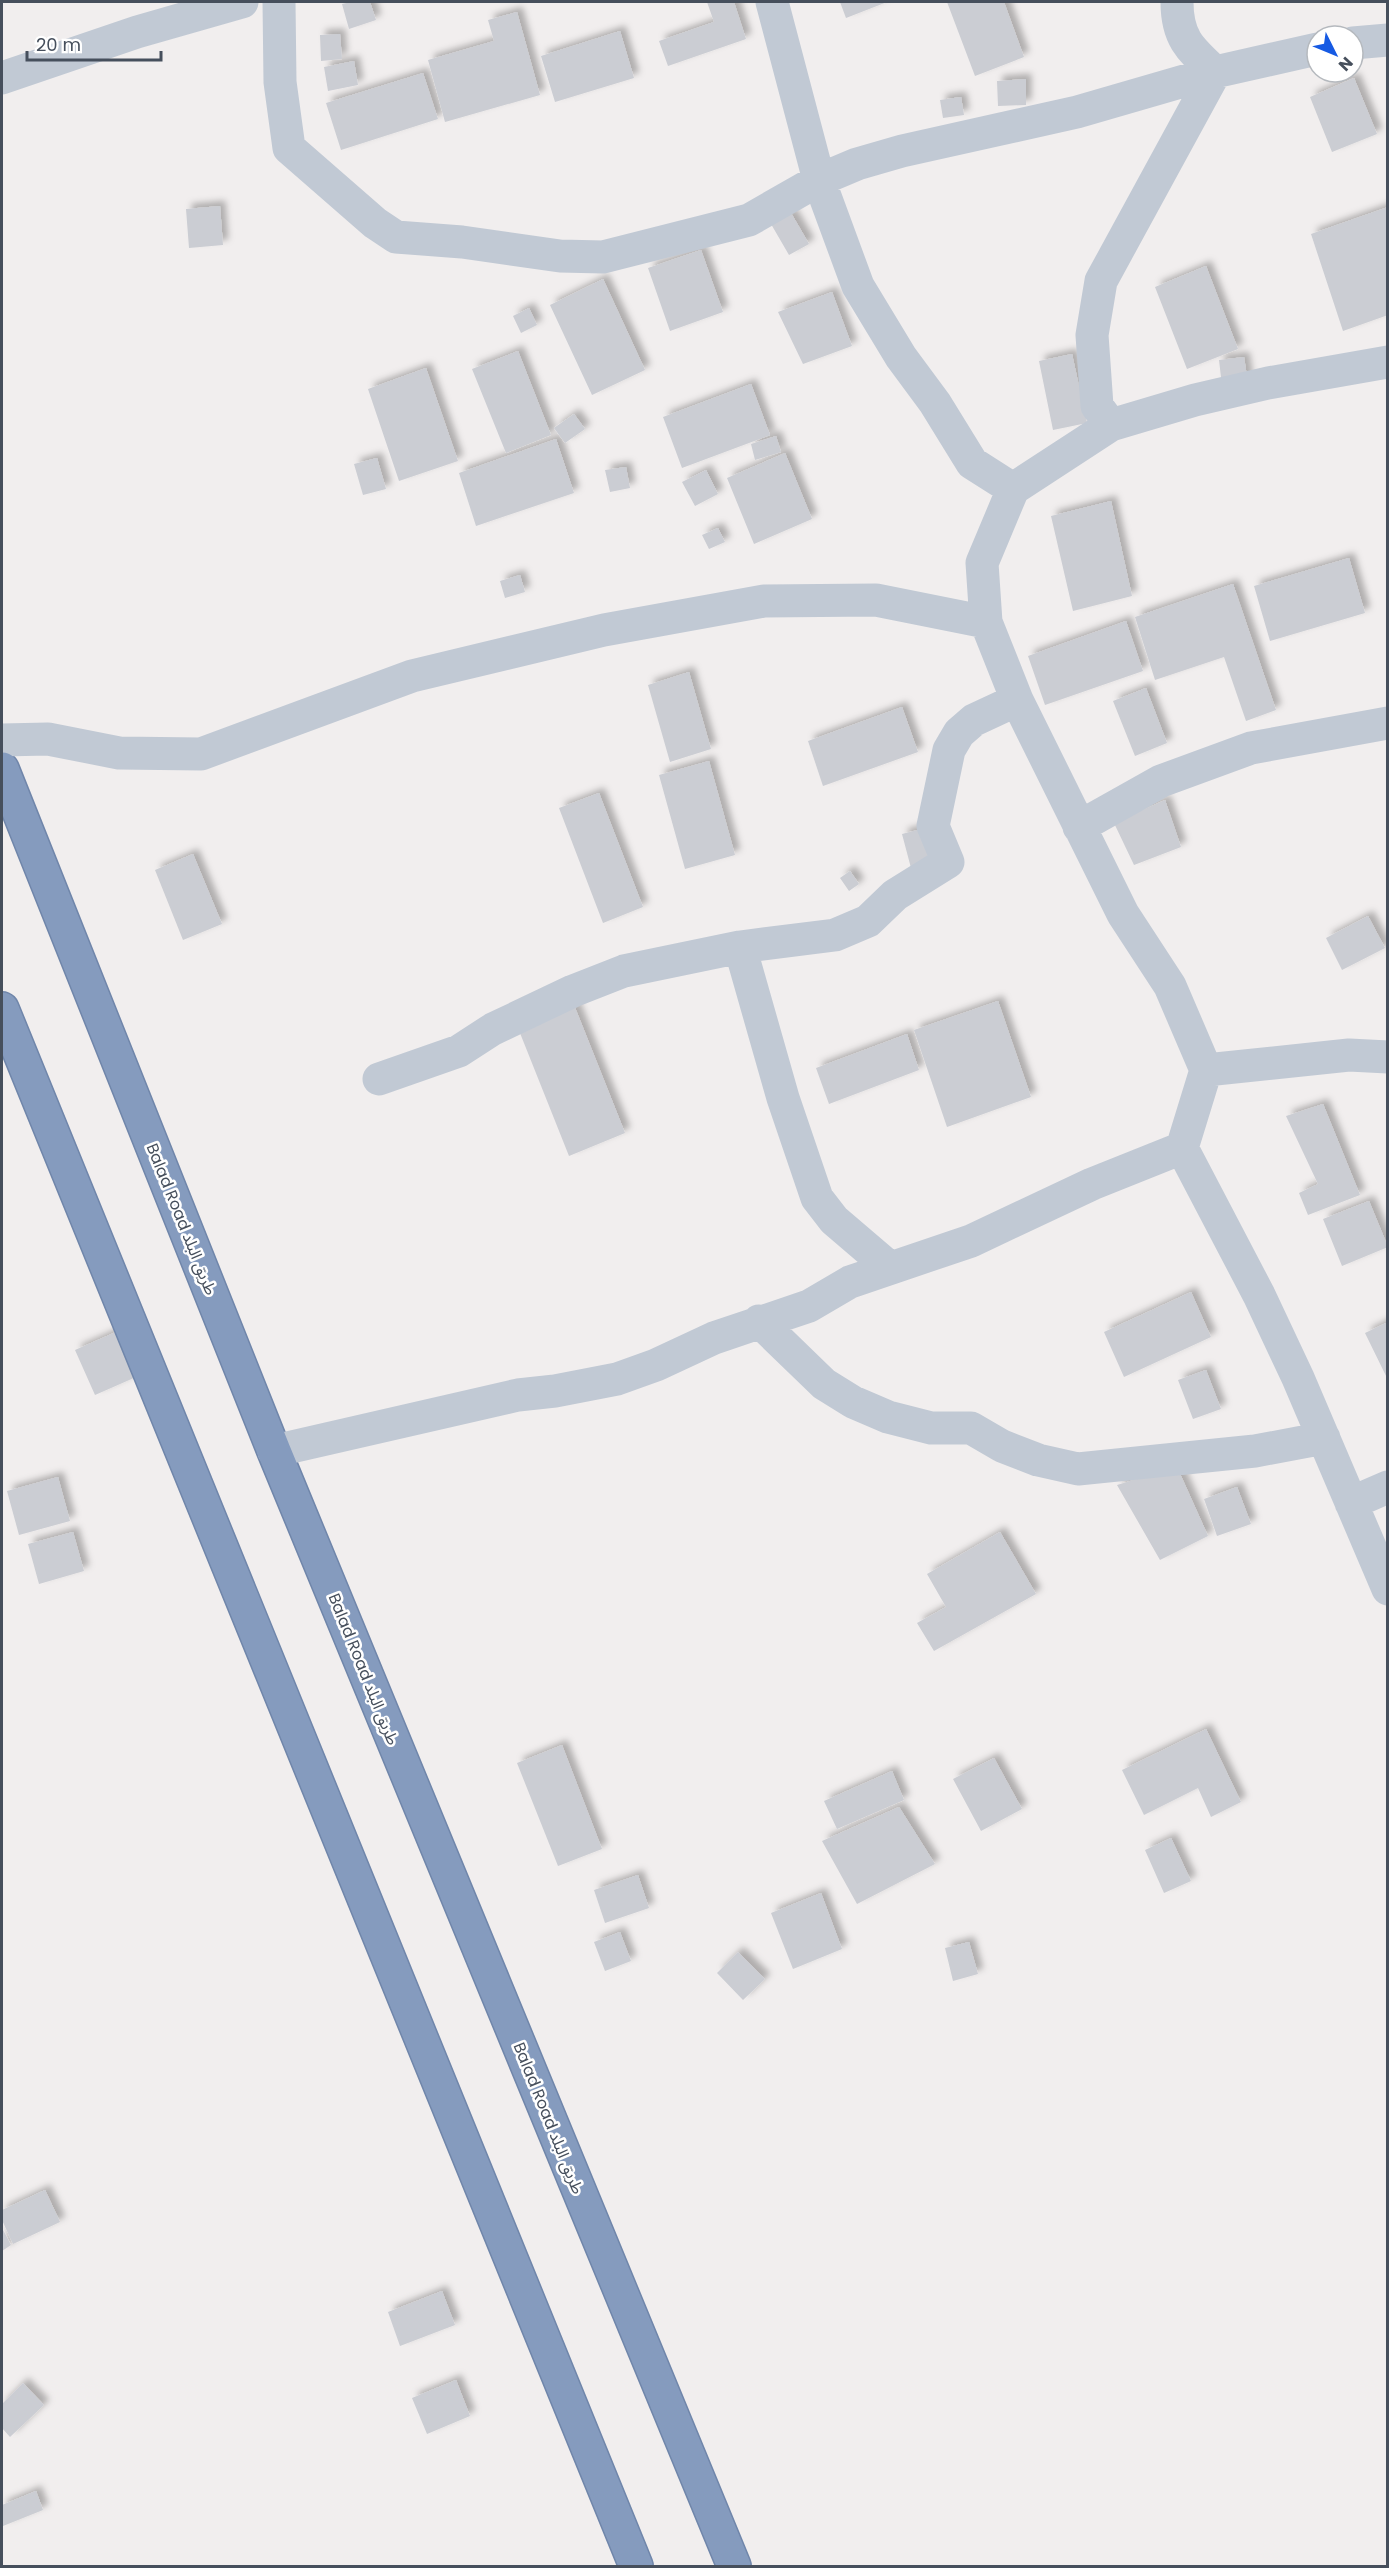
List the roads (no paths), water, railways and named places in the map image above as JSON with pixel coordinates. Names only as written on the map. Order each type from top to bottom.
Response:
[{"type":"highway","name":"Balad Road طريق البلد","points":[[2,769],[274,1451],[734,2566]]},
{"type":"highway","points":[[2,1009],[636,2566]]},
{"type":"street","points":[[2,78],[137,32],[242,2]]},
{"type":"street","points":[[279,2],[280,82],[289,148],[375,223],[396,237],[462,242],[560,256],[603,257],[749,220],[819,180],[857,164],[902,151],[1077,112],[1215,72],[1305,53]]},
{"type":"street","points":[[772,2],[819,180],[858,286],[901,357],[935,403],[972,463],[1013,489]]},
{"type":"street","points":[[1177,2],[1177,19],[1189,47],[1215,72]]},
{"type":"street","points":[[1365,42],[1388,40]]},
{"type":"street","points":[[1111,425],[1097,406],[1092,335],[1101,281],[1215,72]]},
{"type":"street","points":[[1388,362],[1268,383],[1195,400],[1111,425],[1013,489],[982,563],[986,622],[1017,700],[1123,914],[1170,986],[1206,1070],[1182,1148],[1259,1295],[1324,1438],[1388,1588]]},
{"type":"street","points":[[2,740],[48,739],[119,753],[201,754],[412,676],[604,630],[764,601],[876,600],[986,622]]},
{"type":"street","points":[[379,1079],[459,1052],[492,1029],[573,991],[624,972],[740,947],[835,935],[868,921],[895,895],[948,862],[933,826],[949,750],[959,733],[974,720],[1017,700]]},
{"type":"street","points":[[1079,827],[1161,781],[1251,748],[1388,723]]},
{"type":"street","points":[[740,947],[783,1098],[817,1198],[834,1220],[889,1267]]},
{"type":"street","points":[[1206,1070],[1349,1055],[1388,1057]]},
{"type":"street","points":[[274,1451],[518,1395],[555,1391],[617,1379],[656,1365],[714,1338],[809,1306],[850,1282],[971,1241],[1092,1184],[1182,1148]]},
{"type":"street","points":[[759,1321],[824,1384],[854,1402],[888,1417],[931,1428],[971,1428],[1002,1446],[1038,1460],[1078,1468],[1255,1451],[1324,1438]]},
{"type":"street","points":[[1351,1503],[1388,1487]]}]
